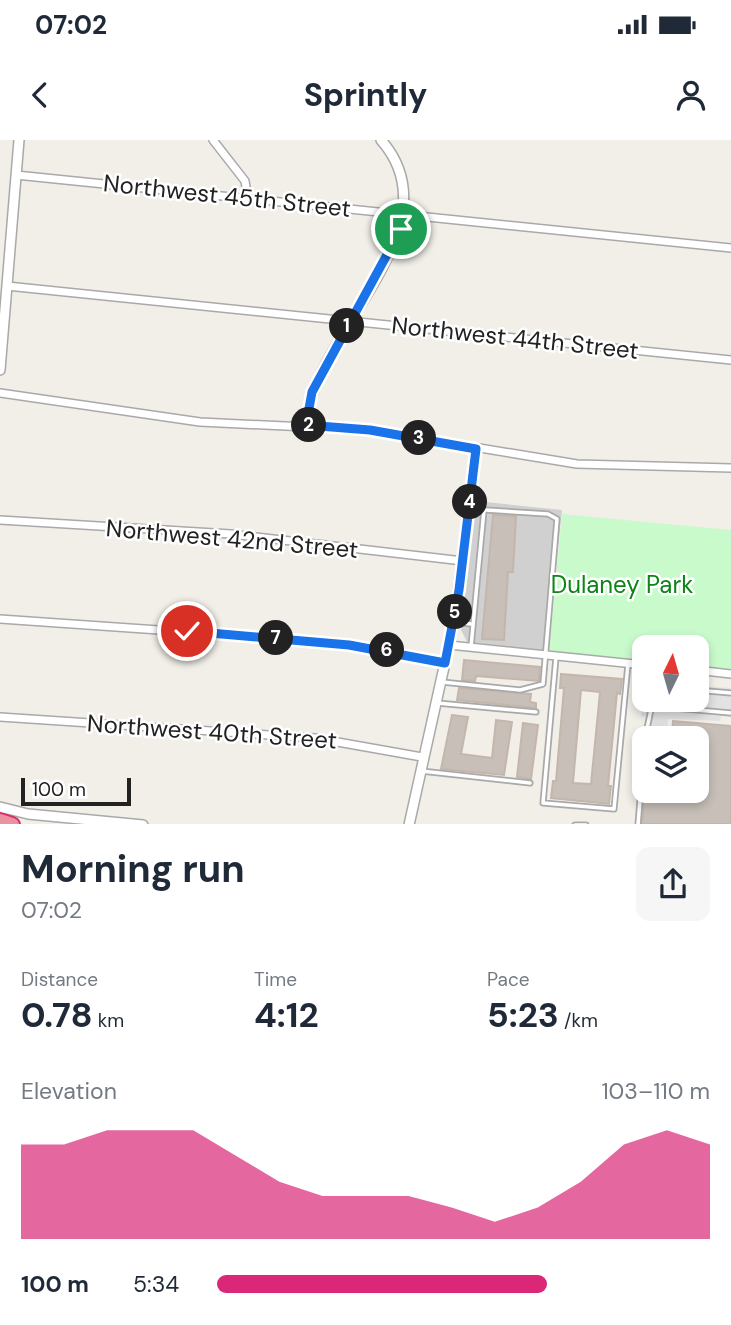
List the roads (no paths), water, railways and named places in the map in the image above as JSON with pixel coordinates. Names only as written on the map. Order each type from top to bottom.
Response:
[{"type":"highway","points":[[0,821],[12,824]]},
{"type":"street","points":[[0,370],[3,303],[7,286],[19,140]]},
{"type":"street","points":[[213,140],[245,181],[248,199]]},
{"type":"street","points":[[306,425],[312,392],[401,229],[402,179],[394,158],[381,140]]},
{"type":"street","name":"Northwest 45th Street","points":[[16,175],[731,248]]},
{"type":"street","name":"Northwest 44th Street","points":[[7,286],[731,360]]},
{"type":"street","points":[[0,393],[63,400],[183,420],[370,430],[476,449],[603,466],[731,468]]},
{"type":"street","points":[[409,824],[454,622],[476,449]]},
{"type":"street","name":"Northwest 42nd Street","points":[[0,520],[231,534],[463,561]]},
{"type":"street","points":[[0,619],[338,643],[445,663]]},
{"type":"street","points":[[449,645],[632,663]]},
{"type":"street","points":[[709,671],[731,674]]},
{"type":"street","name":"Northwest 40th Street","points":[[0,717],[315,738],[422,757]]},
{"type":"street","points":[[0,807],[28,814],[144,824]]},
{"type":"lane","points":[[440,682],[520,690],[543,684],[557,519],[548,514],[469,508]]},
{"type":"lane","points":[[471,648],[471,624],[484,510]]},
{"type":"lane","points":[[454,622],[471,624]]},
{"type":"lane","points":[[556,657],[543,803],[614,809],[628,663]]},
{"type":"lane","points":[[709,691],[731,693]]},
{"type":"lane","points":[[435,702],[536,712]]},
{"type":"lane","points":[[709,711],[731,713]]},
{"type":"lane","points":[[419,771],[530,783]]},
{"type":"lane","points":[[638,824],[640,803]]},
{"type":"lane","points":[[575,824],[586,824]]},
{"type":"park label","name":"Dulaney Park","points":[[622,585]]}]
